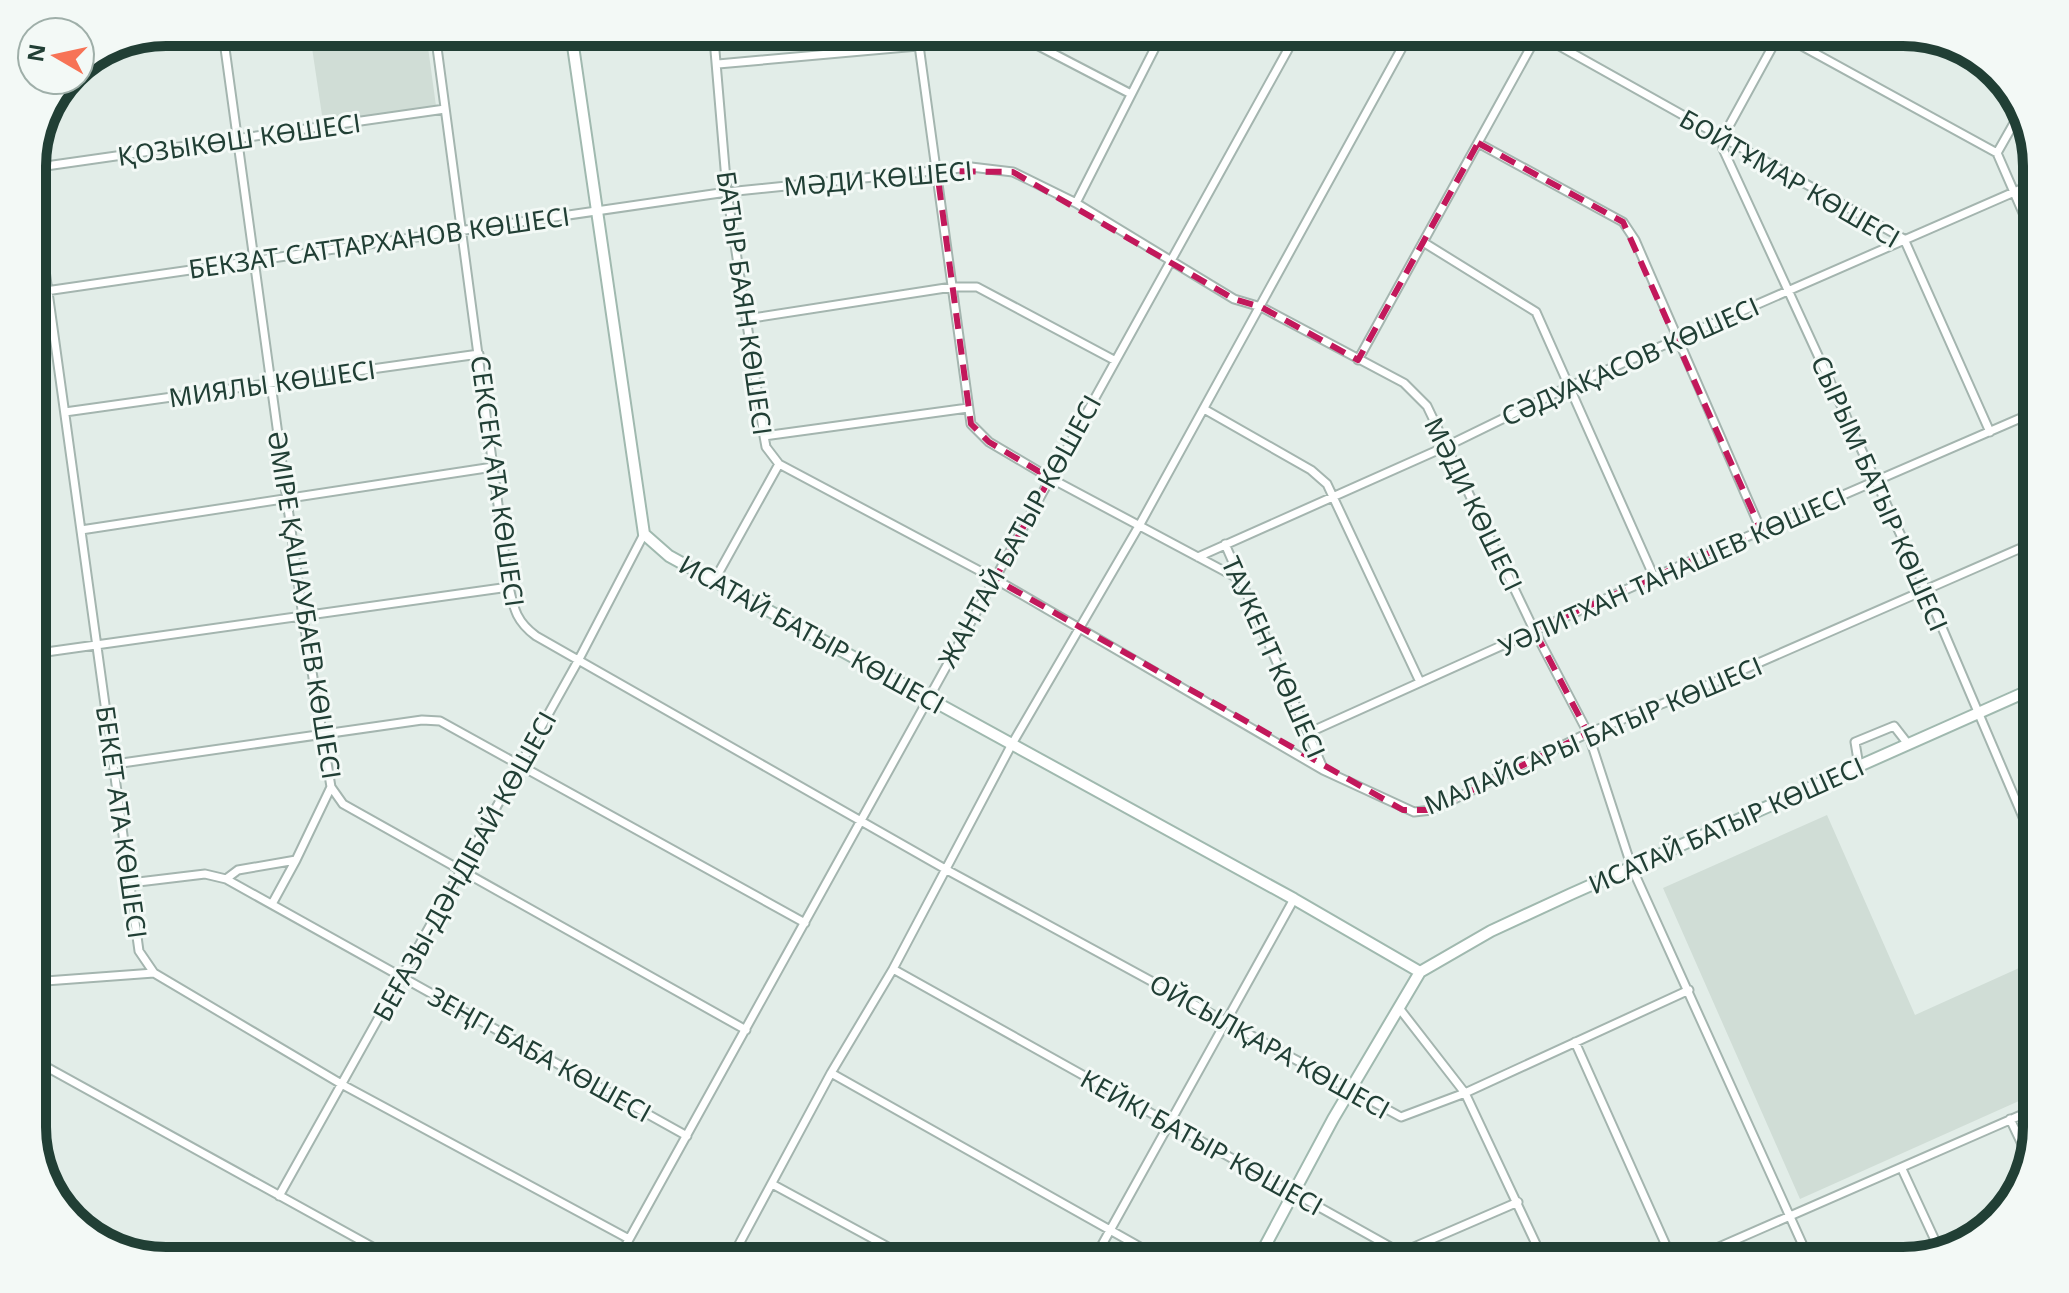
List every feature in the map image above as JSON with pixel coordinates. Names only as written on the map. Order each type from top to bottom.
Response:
[{"type":"street","name":"ӘМІРЕ ҚАШАУБАЕВ КӨШЕСІ","points":[[225,46],[303,617],[320,735],[331,787],[343,804],[746,1030]]},
{"type":"street","name":"СЕКСЕК АТА КӨШЕСІ","points":[[437,46],[509,587],[521,625],[578,661],[947,870]]},
{"type":"street","points":[[573,46],[644,534]]},
{"type":"street","name":"БАТЫР БАЯН КӨШЕСІ","points":[[715,46],[727,192],[746,319],[764,436],[779,464],[995,579],[1076,628]]},
{"type":"street","points":[[718,64],[933,46]]},
{"type":"street","points":[[1039,46],[1131,94]]},
{"type":"street","points":[[1076,203],[1156,46]]},
{"type":"street","name":"ЖАНТАЙ БАТЫР КӨШЕСІ","points":[[625,1247],[862,822],[926,697],[995,579],[1114,360],[1173,261],[1290,46]]},
{"type":"street","points":[[738,1247],[831,1073],[893,969],[1076,628],[1139,526],[1403,46]]},
{"type":"street","points":[[1358,360],[1531,46]]},
{"type":"street","name":"БОЙТҰМАР КӨШЕСІ","points":[[1560,46],[1904,239],[1990,432]]},
{"type":"street","points":[[1723,137],[1773,46]]},
{"type":"street","points":[[1804,46],[1997,153],[2023,213]]},
{"type":"street","points":[[919,48],[971,424],[989,442],[1050,478],[1241,580]]},
{"type":"street","name":"ҚОЗЫКӨШ КӨШЕСІ","points":[[46,166],[445,109]]},
{"type":"street","points":[[1997,153],[2014,122]]},
{"type":"street","name":"СЫРЫМ БАТЫР КӨШЕСІ","points":[[1723,137],[1723,149],[1926,590],[1976,713],[2023,813]]},
{"type":"street","points":[[1478,143],[1623,222],[1635,240],[1761,530]]},
{"type":"street","name":"МӘДИ КӨШЕСІ","points":[[727,192],[937,171],[1000,168],[1076,203],[1234,299],[1261,307],[1412,391],[1427,406],[1534,630],[1588,733],[1632,868],[1803,1247]]},
{"type":"street","name":"СӘДУАҚАСОВ КӨШЕСІ","points":[[1198,557],[1447,446],[1568,387],[2023,188]]},
{"type":"street","name":"БЕКЗАТ САТТАРХАНОВ КӨШЕСІ","points":[[47,291],[727,192]]},
{"type":"street","points":[[1423,242],[1536,312],[1654,577]]},
{"type":"street","name":"БЕКЕТ АТА КӨШЕСІ","points":[[46,283],[139,951],[154,973],[343,1085],[629,1239]]},
{"type":"street","points":[[746,319],[952,287],[977,287],[1114,360]]},
{"type":"street","name":"МИЯЛЫ КӨШЕСІ","points":[[65,412],[479,354]]},
{"type":"street","points":[[764,436],[968,408]]},
{"type":"street","points":[[1204,409],[1311,470],[1327,484],[1420,682]]},
{"type":"street","name":"УӘЛИТХАН ТАНАШЕВ КӨШЕСІ","points":[[1308,733],[1654,577],[2023,417]]},
{"type":"street","points":[[714,581],[779,464]]},
{"type":"street","points":[[81,530],[493,467]]},
{"type":"street","name":"ИСАТАЙ БАТЫР КӨШЕСІ","points":[[644,534],[669,556],[1294,899],[1420,972],[1491,931],[2023,693]]},
{"type":"street","name":"БЕҒАЗЫ-ДӘНДІБАЙ КӨШЕСІ","points":[[279,1196],[578,661],[644,534]]},
{"type":"street","name":"ТАУКЕНТ КӨШЕСІ","points":[[1225,544],[1323,770]]},
{"type":"street","name":"МАЛАЙСАРЫ БАТЫР КӨШЕСІ","points":[[1076,628],[1323,770],[1403,810],[1423,811],[1588,733],[1692,692],[2023,547]]},
{"type":"street","points":[[46,652],[509,587]]},
{"type":"street","points":[[115,764],[440,721],[805,923]]},
{"type":"street","points":[[1859,766],[1855,742],[1894,726],[1908,744]]},
{"type":"street","points":[[272,904],[331,787]]},
{"type":"street","points":[[226,879],[238,870],[296,860]]},
{"type":"street","name":"ОЙСЫЛҚАРА КӨШЕСІ","points":[[947,870],[1401,1117],[1465,1093],[1689,990]]},
{"type":"street","name":"ЗЕҢГІ БАБА КӨШЕСІ","points":[[130,883],[205,874],[226,879],[687,1136]]},
{"type":"street","points":[[1101,1247],[1294,899]]},
{"type":"street","name":"КЕЙКІ БАТЫР КӨШЕСІ","points":[[893,969],[1391,1247]]},
{"type":"street","points":[[1264,1247],[1350,1089],[1420,972]]},
{"type":"street","points":[[46,981],[154,973]]},
{"type":"street","points":[[1399,1008],[1465,1093],[1538,1247]]},
{"type":"street","points":[[1575,1042],[1667,1247]]},
{"type":"street","points":[[46,1067],[372,1247]]},
{"type":"street","points":[[831,1073],[1139,1247]]},
{"type":"street","points":[[1721,1247],[2023,1114]]},
{"type":"street","points":[[2010,1119],[2022,1144]]},
{"type":"street","points":[[1902,1169],[1936,1242]]},
{"type":"street","points":[[772,1184],[888,1247]]},
{"type":"street","name":"КЕЙКІ БАТЫР КӨШЕСІ","points":[[1414,1247],[1518,1202]]},
{"type":"highlighted area","points":[[1478,143],[1623,222],[1761,530],[1534,630],[1588,733],[1432,810],[1403,810],[995,579],[1050,478],[989,442],[971,424],[937,171],[1013,172],[1234,299],[1261,307],[1358,360]]},
{"type":"shaded area","points":[[312,46],[428,46],[436,106],[323,122]]},
{"type":"shaded area","points":[[1827,815],[1915,1015],[2023,966],[2023,1099],[1800,1199],[1663,888]]}]
